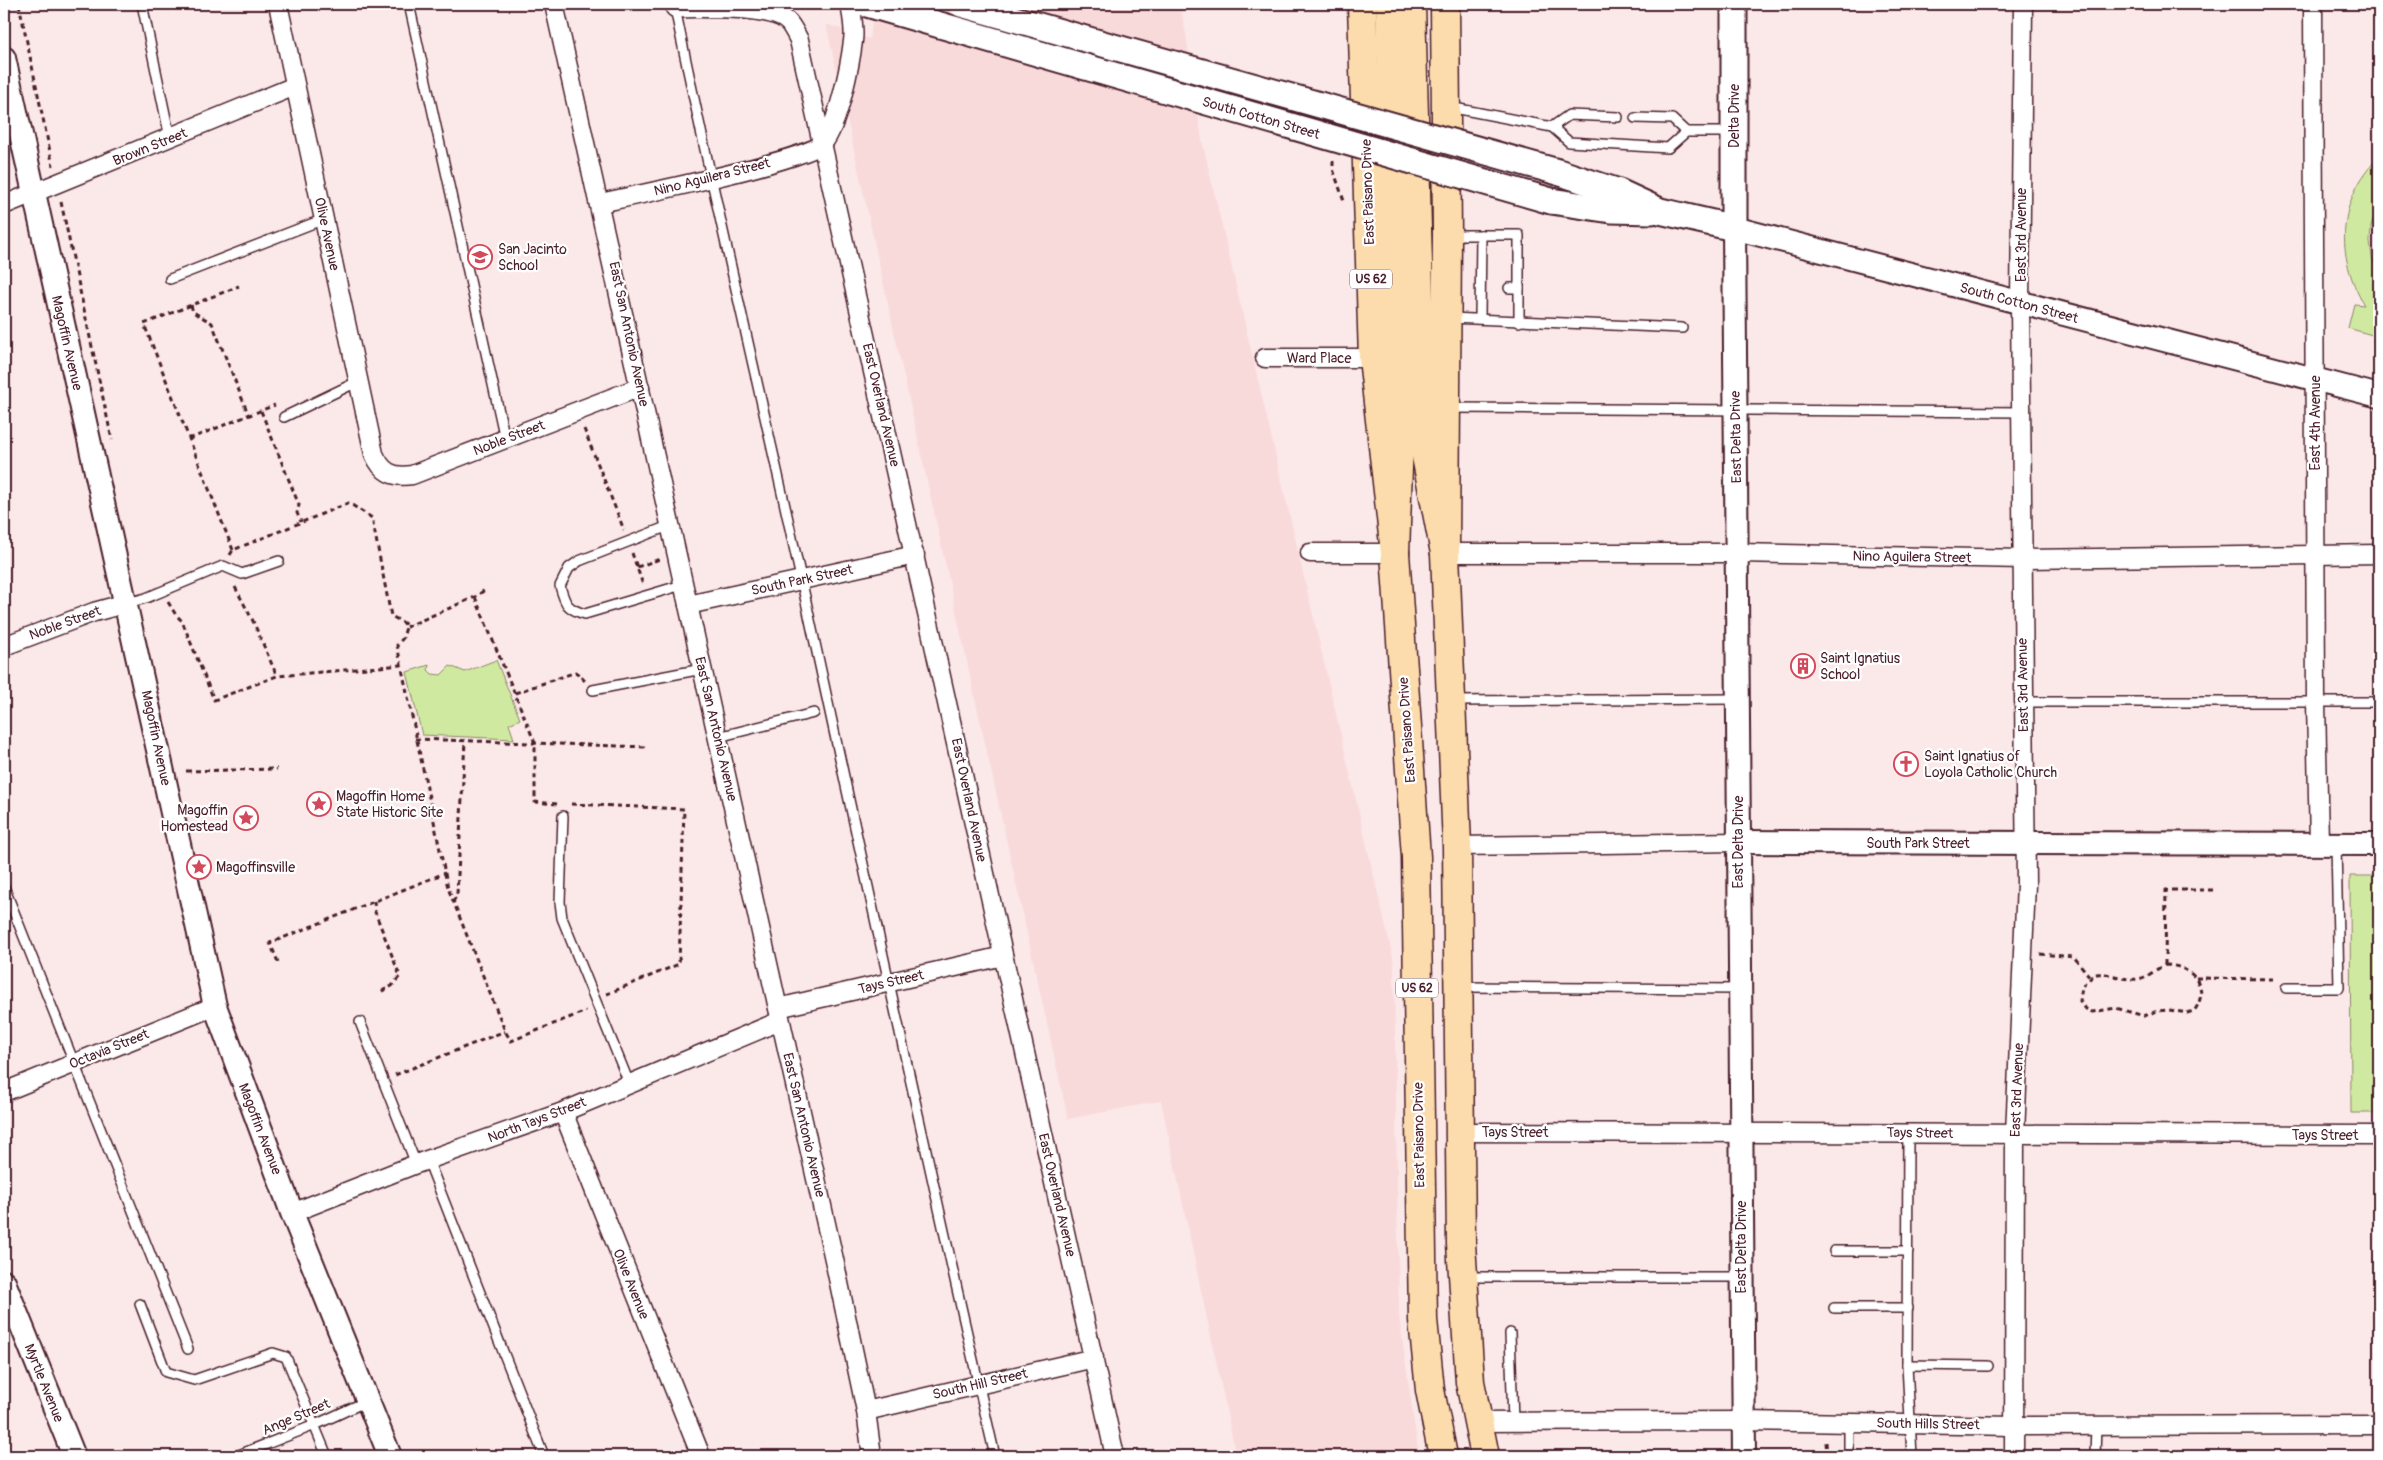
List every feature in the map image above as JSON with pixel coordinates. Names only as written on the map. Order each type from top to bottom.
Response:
[{"type":"main road","name":"South Cotton Street","points":[[867,4],[1551,201],[1610,210],[1660,211],[1734,228]]},
{"type":"main road","name":"South Cotton Street","points":[[961,4],[1558,172],[1619,192],[1660,211]]},
{"type":"main road","name":"East Paisano Drive","points":[[1362,4],[1373,358],[1395,553],[1416,857],[1423,1320],[1430,1390],[1444,1456]]},
{"type":"main road","points":[[1390,4],[1399,439],[1395,553]]},
{"type":"main road","points":[[1411,4],[1422,413],[1426,456],[1445,553]]},
{"type":"main road","points":[[1445,4],[1447,235],[1445,553],[1458,846],[1462,1277],[1470,1382],[1485,1456]]},
{"type":"main road","name":"Delta Drive","points":[[1734,4],[1734,228]]},
{"type":"street","name":"Olive Avenue","points":[[278,4],[360,381],[374,454],[378,464]]},
{"type":"street","name":"East San Antonio Avenue","points":[[554,4],[600,203],[682,585],[718,736],[866,1411],[872,1456]]},
{"type":"street","points":[[822,144],[834,122],[853,41],[853,22],[850,4]]},
{"type":"street","name":"East 3rd Avenue","points":[[2014,1456],[2014,1134],[2026,843],[2020,304],[2023,4]]},
{"type":"street","name":"East 4th Avenue","points":[[2313,4],[2316,702],[2328,843]]},
{"type":"street","name":"East Overland Avenue","points":[[675,8],[760,11],[775,14],[788,22],[799,40],[1115,1456]]},
{"type":"street","name":"Magoffin Avenue","points":[[4,58],[33,194],[127,603],[215,1006],[292,1213],[390,1456]]},
{"type":"street","name":"Brown Street","points":[[4,205],[57,185],[295,86]]},
{"type":"street","name":"Nino Aguilera Street","points":[[600,203],[710,179],[805,153],[822,144]]},
{"type":"street","name":"South Cotton Street","points":[[1734,228],[2020,304],[2315,377],[2379,396]]},
{"type":"street","name":"East Delta Drive","points":[[1734,228],[1742,1132],[1741,1277],[1744,1456]]},
{"type":"street","name":"Ward Place","points":[[1266,358],[1373,358]]},
{"type":"street","name":"Noble Street","points":[[378,464],[391,474],[401,476],[412,475],[640,387]]},
{"type":"street","points":[[1310,553],[1395,553]]},
{"type":"street","name":"Nino Aguilera Street","points":[[1445,553],[1738,553],[2023,559],[2315,553],[2379,554]]},
{"type":"street","name":"South Park Street","points":[[688,605],[915,555]]},
{"type":"street","name":"Noble Street","points":[[4,646],[94,612],[127,603]]},
{"type":"street","name":"South Park Street","points":[[1458,846],[1738,842],[2379,844]]},
{"type":"street","name":"Tays Street","points":[[779,1014],[888,983],[1003,956]]},
{"type":"street","name":"Octavia Street","points":[[4,1092],[215,1006]]},
{"type":"street","name":"North Tays Street","points":[[292,1213],[422,1162],[563,1112],[779,1014]]},
{"type":"street","name":"Olive Avenue","points":[[563,1112],[701,1456]]},
{"type":"street","name":"Tays Street","points":[[1461,1132],[2379,1134]]},
{"type":"street","name":"Myrtle Avenue","points":[[4,1282],[74,1456]]},
{"type":"street","name":"South Hill Street","points":[[866,1411],[1094,1358]]},
{"type":"street","name":"South Hills Street","points":[[1477,1422],[1911,1422],[2013,1426],[2379,1425]]},
{"type":"lane","points":[[142,4],[170,138]]},
{"type":"lane","points":[[408,4],[505,439]]},
{"type":"lane","points":[[675,8],[710,179],[995,1456]]},
{"type":"lane","points":[[1446,106],[1552,127],[1569,142],[1668,148],[1686,132],[1734,132]]},
{"type":"lane","points":[[1552,127],[1569,115],[1618,117]]},
{"type":"lane","points":[[1635,118],[1672,119],[1686,132]]},
{"type":"lane","points":[[170,279],[324,219]]},
{"type":"lane","points":[[1447,235],[1519,235],[1514,254],[1519,288],[1519,322]]},
{"type":"lane","points":[[1480,318],[1484,287],[1484,253],[1481,235]]},
{"type":"lane","points":[[1508,288],[1519,288]]},
{"type":"lane","points":[[1447,318],[1682,328]]},
{"type":"lane","points":[[284,417],[360,381]]},
{"type":"lane","points":[[1445,408],[2021,412]]},
{"type":"lane","points":[[670,525],[579,561],[569,568],[560,586],[564,600],[572,610],[585,614],[682,585]]},
{"type":"lane","points":[[127,603],[220,567],[242,574],[279,561]]},
{"type":"lane","points":[[593,690],[702,669]]},
{"type":"lane","points":[[1451,701],[1737,699]]},
{"type":"lane","points":[[2023,702],[2379,702]]},
{"type":"lane","points":[[718,736],[814,712]]},
{"type":"lane","points":[[563,816],[560,902],[562,918],[629,1083]]},
{"type":"lane","points":[[2286,988],[2339,988],[2328,843]]},
{"type":"lane","points":[[4,887],[188,1350]]},
{"type":"lane","points":[[1459,987],[1740,989]]},
{"type":"lane","points":[[360,1022],[422,1162],[544,1456]]},
{"type":"lane","points":[[1908,1133],[1907,1365],[1912,1456]]},
{"type":"lane","points":[[1834,1251],[1908,1251]]},
{"type":"lane","points":[[1462,1277],[1741,1277]]},
{"type":"lane","points":[[140,1304],[166,1372],[194,1380],[272,1353],[286,1357],[327,1456]]},
{"type":"lane","points":[[1834,1308],[1908,1308]]},
{"type":"lane","points":[[1510,1333],[1513,1422]]},
{"type":"lane","points":[[1907,1365],[1988,1366]]},
{"type":"lane","name":"Ange Street","points":[[236,1456],[315,1425],[367,1401]]},
{"type":"lane","points":[[1849,1423],[1850,1456]]},
{"type":"lane","points":[[2096,1426],[2096,1456]]},
{"type":"path","points":[[18,4],[113,442]]},
{"type":"path","points":[[233,550],[144,324],[239,286]]},
{"type":"path","points":[[191,305],[193,312],[212,323],[249,416]]},
{"type":"path","points":[[189,439],[278,404]]},
{"type":"path","points":[[261,412],[299,506],[297,513],[301,522]]},
{"type":"path","points":[[584,429],[647,596]]},
{"type":"path","points":[[277,676],[253,621],[235,587],[222,579],[220,567],[233,550],[349,503],[372,518],[391,616],[404,623],[406,627]]},
{"type":"path","points":[[637,567],[661,559]]},
{"type":"path","points":[[406,627],[476,597],[486,589]]},
{"type":"path","points":[[162,591],[176,615],[182,621],[214,700],[277,676],[401,665]]},
{"type":"path","points":[[476,597],[535,743],[535,802],[684,809],[679,964],[605,995]]},
{"type":"path","points":[[406,627],[403,638],[397,645],[415,739],[453,902],[505,1031],[511,1041],[586,1011]]},
{"type":"path","points":[[515,693],[576,672],[593,690]]},
{"type":"path","points":[[415,739],[647,747]]},
{"type":"path","points":[[453,902],[457,894],[465,741]]},
{"type":"path","points":[[184,761],[187,779]]},
{"type":"path","points":[[186,771],[277,769]]},
{"type":"path","points":[[278,962],[270,942],[446,873]]},
{"type":"path","points":[[2165,965],[2166,890],[2217,890]]},
{"type":"path","points":[[374,901],[375,912],[400,976],[392,986],[380,992]]},
{"type":"path","points":[[2022,953],[2074,958],[2090,977]]},
{"type":"path","points":[[2165,965],[2180,966],[2189,970],[2196,978],[2200,996],[2194,1011],[2187,1013],[2157,1010],[2144,1016],[2116,1008],[2098,1012],[2086,1009],[2080,1001],[2082,986],[2090,977],[2101,973],[2119,978],[2139,979],[2148,976],[2165,965]]},
{"type":"path","points":[[2196,978],[2275,978],[2286,988]]},
{"type":"path","points":[[395,1075],[505,1031]]},
{"type":"path","points":[[1826,1442],[1826,1456]]},
{"type":"shaded area","points":[[874,4],[1180,4],[1202,140],[1394,962],[1399,1316],[1419,1456],[1236,1456],[1161,1101],[1068,1119],[826,24],[870,39]]},
{"type":"green space","points":[[2379,157],[2379,199],[2371,227],[2370,242],[2372,257],[2379,277],[2379,337],[2348,328],[2354,304],[2364,305],[2348,266],[2345,228],[2348,209],[2355,191],[2365,174]]},
{"type":"green space","points":[[496,660],[520,719],[509,724],[514,739],[422,735],[407,672],[429,665],[428,670],[432,674],[441,675],[450,666],[465,672]]},
{"type":"green space","points":[[2350,876],[2379,876],[2379,1113],[2351,1113]]},
{"type":"place","name":"San Jacinto School","points":[[480,257]]},
{"type":"place","name":"Saint Ignatius School","points":[[1803,666]]},
{"type":"place","name":"Saint Ignatius of Loyola Catholic Church","points":[[1906,764]]},
{"type":"place","name":"Magoffin Home State Historic Site","points":[[319,804]]},
{"type":"place","name":"Magoffin Homestead","points":[[246,818]]},
{"type":"place","name":"Magoffinsville","points":[[199,867]]}]
